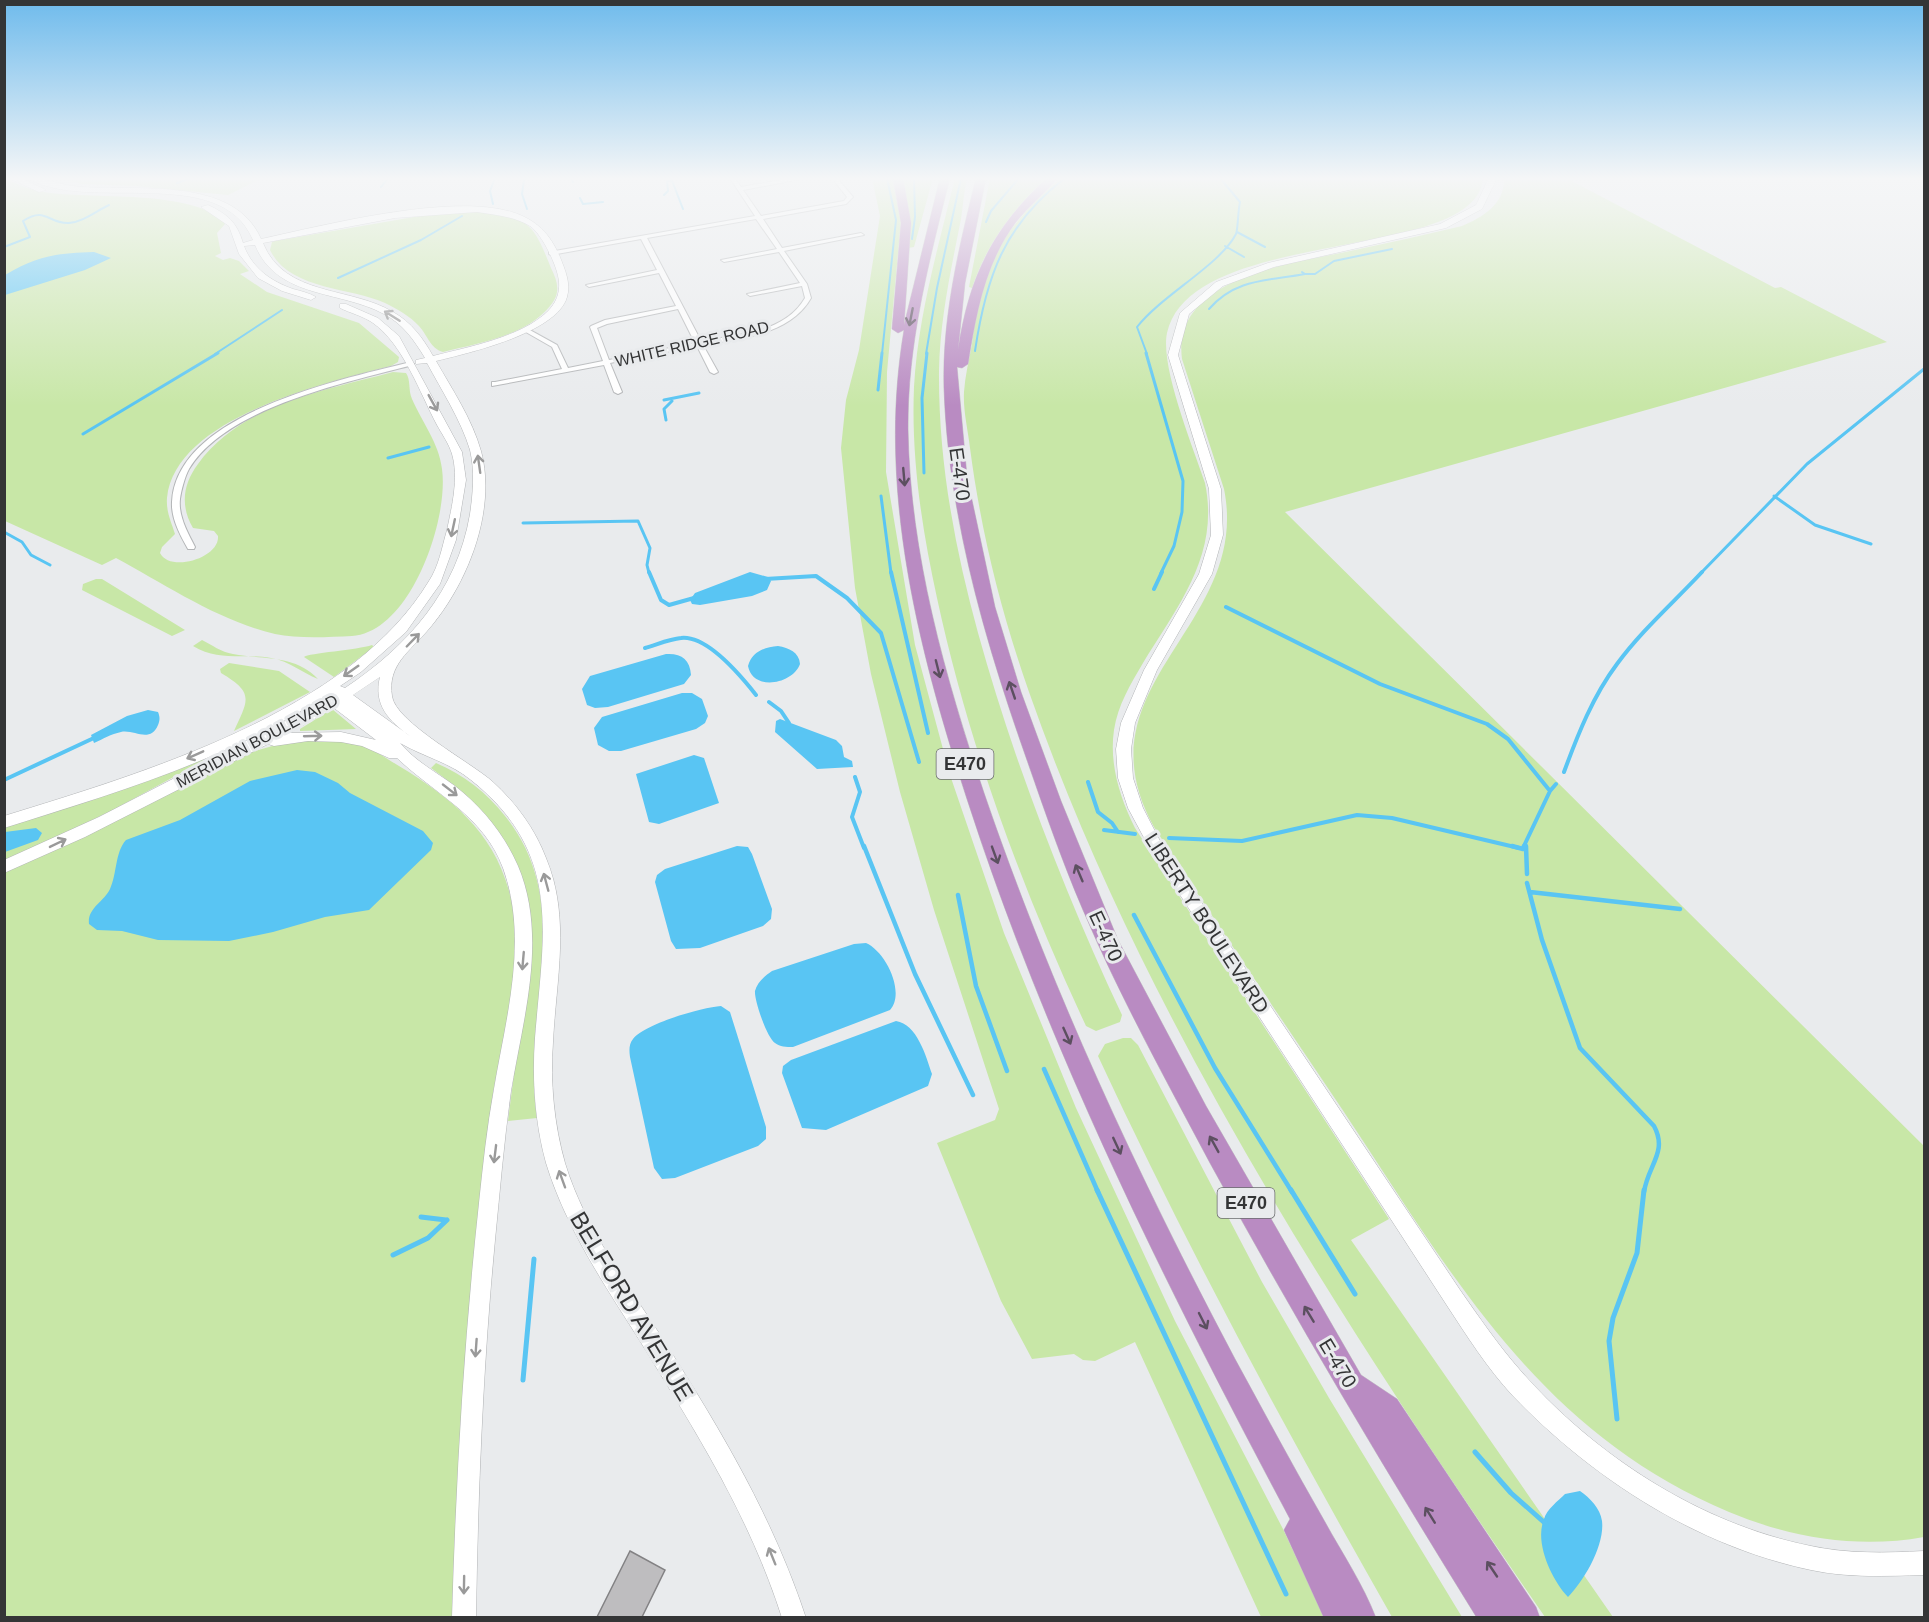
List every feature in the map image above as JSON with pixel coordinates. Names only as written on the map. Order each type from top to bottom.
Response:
[{"type":"highway","points":[[901,418],[892,406],[904,254]]},
{"type":"highway","name":"E470","points":[[927,254],[908,333],[901,418],[906,505],[924,611],[950,718],[997,860],[1053,1002],[1113,1140],[1172,1262],[1276,1462],[1361,1617]]},
{"type":"highway","name":"E-470","points":[[966,254],[956,304],[951,357],[952,397],[960,483],[982,588],[1009,684],[1071,857],[1130,986],[1185,1091],[1350,1383],[1495,1617]]},
{"type":"highway","points":[[952,397],[960,380],[974,296],[984,265],[991,254]]},
{"type":"highway","points":[[1350,1383],[1388,1409],[1525,1617]]},
{"type":"highway","points":[[1276,1462],[1297,1525],[1340,1617]]},
{"type":"main road","name":"MERIDIAN BOULEVARD","points":[[4,822],[91,795],[166,768],[264,723],[327,687],[373,655],[414,614],[439,575],[450,542],[461,490],[460,462],[453,441],[398,340],[381,324],[353,309],[297,293],[272,283],[251,266],[246,254]]},
{"type":"main road","name":"MERIDIAN BOULEVARD","points":[[4,867],[255,744],[339,698],[392,660],[433,619],[457,581],[468,554],[481,487],[480,462],[474,440],[411,331],[396,317],[366,302],[291,280],[269,264],[264,254]]},
{"type":"main road","points":[[411,364],[491,343],[526,330],[552,311],[565,290],[564,279],[551,254]]},
{"type":"main road","name":"LIBERTY BOULEVARD","points":[[1325,254],[1248,271],[1208,291],[1182,316],[1174,336],[1173,355],[1215,488],[1218,534],[1204,580],[1130,708],[1123,744],[1123,764],[1129,792],[1154,843],[1458,1304],[1505,1370],[1547,1413],[1621,1474],[1684,1512],[1733,1534],[1778,1550],[1830,1561],[1879,1565],[1924,1563]]},
{"type":"main road","points":[[392,660],[383,686],[387,710],[443,755]]},
{"type":"main road","name":"BELFORD AVENUE","points":[[327,687],[394,746],[402,756],[457,796],[490,830],[514,878],[523,927],[522,971],[502,1096],[480,1294],[467,1518],[464,1617]]},
{"type":"main road","name":"BELFORD AVENUE","points":[[339,698],[416,746],[443,755],[486,785],[513,813],[531,842],[545,877],[552,909],[555,941],[544,1038],[544,1092],[552,1145],[571,1204],[599,1257],[738,1482],[767,1543],[794,1617]]},
{"type":"main road","points":[[255,744],[300,736],[338,736],[364,741],[402,756]]},
{"type":"street","points":[[652,254],[714,372]]},
{"type":"street","points":[[723,260],[756,254]]},
{"type":"street","points":[[750,294],[804,284],[783,254]]},
{"type":"street","points":[[589,285],[662,271]]},
{"type":"street","name":"WHITE RIDGE ROAD","points":[[495,384],[762,331],[782,323],[805,305],[808,294],[804,284]]},
{"type":"street","points":[[618,392],[593,330],[595,325],[680,308]]},
{"type":"street","points":[[526,330],[555,346],[566,370]]},
{"type":"street","points":[[190,547],[177,513],[177,490],[188,466],[214,440],[244,419],[279,402],[411,364]]},
{"type":"green space","points":[[5,254],[220,254],[215,256],[223,260],[230,258],[239,261],[249,271],[240,274],[267,292],[359,323],[399,357],[398,362],[391,366],[295,393],[259,408],[225,425],[197,445],[176,470],[167,498],[168,512],[175,534],[162,547],[160,553],[165,559],[174,562],[194,560],[211,551],[216,544],[218,536],[214,531],[193,528],[186,512],[186,487],[198,464],[216,444],[237,427],[261,413],[313,393],[393,372],[406,373],[412,399],[430,433],[442,469],[443,490],[439,516],[422,570],[408,595],[392,615],[373,630],[352,636],[284,636],[254,628],[213,611],[116,558],[102,565],[5,521]]},
{"type":"green space","points":[[273,254],[545,254],[555,278],[557,292],[550,306],[528,325],[501,337],[443,352],[432,345],[415,322],[399,310],[371,298],[306,280],[291,273]]},
{"type":"green space","points":[[874,254],[898,254],[887,372],[886,472],[915,645],[950,775],[1004,933],[1076,1108],[1175,1321],[1283,1529],[1324,1617],[1261,1617],[1135,1342],[1095,1361],[1083,1360],[1074,1354],[1032,1359],[1001,1301],[937,1143],[995,1120],[999,1109],[934,910],[900,792],[871,674],[855,588],[841,448],[846,400],[859,350]]},
{"type":"green space","points":[[937,254],[954,254],[940,351],[940,420],[952,518],[961,566],[986,661],[1016,755],[1066,886],[1122,1015],[1120,1022],[1096,1031],[1086,1026],[1019,869],[981,762],[937,598],[919,494],[914,441],[916,361],[924,308]]},
{"type":"green space","points":[[975,254],[987,254],[972,288],[969,287]]},
{"type":"green space","points":[[995,254],[1302,254],[1276,259],[1226,275],[1187,299],[1167,333],[1168,366],[1173,386],[1205,483],[1208,509],[1207,533],[1193,578],[1134,679],[1122,704],[1114,730],[1114,768],[1120,793],[1135,828],[1389,1219],[1351,1240],[1613,1617],[1545,1617],[1397,1398],[1325,1285],[1256,1171],[1191,1054],[1131,936],[1076,815],[1029,692],[1001,602],[986,541],[965,413],[964,392],[978,295]]},
{"type":"green space","points":[[1335,254],[1710,254],[1775,288],[1781,287],[1887,342],[1285,512],[1924,1146],[1924,1537],[1874,1542],[1825,1539],[1776,1529],[1752,1521],[1662,1478],[1603,1438],[1551,1393],[1505,1342],[1462,1287],[1422,1230],[1154,827],[1135,777],[1136,734],[1149,694],[1214,580],[1226,537],[1224,489],[1182,359],[1184,331],[1196,309],[1216,292],[1241,279],[1299,261]]},
{"type":"green space","points":[[102,579],[185,630],[172,636],[82,590],[83,584]]},
{"type":"green space","points":[[202,640],[225,652],[249,656],[222,656],[193,646]]},
{"type":"green space","points":[[372,645],[374,647],[334,677],[304,657],[314,654]]},
{"type":"green space","points":[[276,659],[299,665],[318,679],[290,664]]},
{"type":"green space","points":[[229,663],[279,671],[310,692],[234,731],[243,712],[246,698],[239,686],[221,673],[220,669]]},
{"type":"green space","points":[[332,709],[356,729],[300,731],[300,729]]},
{"type":"green space","points":[[332,740],[357,744],[376,752],[418,778],[452,803],[481,833],[492,851],[509,891],[514,918],[514,973],[490,1114],[471,1302],[461,1428],[452,1617],[5,1617],[4,872],[251,752],[290,741]]},
{"type":"green space","points":[[201,757],[203,761],[113,810],[5,862],[4,827]]},
{"type":"green space","points":[[436,763],[474,785],[505,816],[527,851],[539,887],[543,924],[534,1079],[537,1118],[508,1121],[516,1058],[527,896],[512,855],[502,838],[479,808],[431,768]]},
{"type":"green space","points":[[1131,1038],[1138,1045],[1262,1282],[1329,1398],[1462,1617],[1392,1617],[1239,1340],[1098,1056],[1105,1044]]},
{"type":"water","points":[[65,254],[99,254],[111,258],[85,270],[5,295],[5,275],[48,257]]},
{"type":"water","points":[[750,572],[768,577],[771,581],[767,590],[752,596],[700,605],[692,604],[690,600],[695,593]]},
{"type":"water","points":[[778,646],[790,649],[798,656],[800,664],[796,671],[782,680],[773,682],[757,679],[751,674],[748,666],[752,657],[759,651]]},
{"type":"water","points":[[666,654],[680,656],[687,661],[691,675],[684,684],[608,707],[595,708],[587,705],[582,689],[590,676]]},
{"type":"water","points":[[682,693],[692,693],[702,699],[708,716],[705,723],[696,729],[621,751],[609,751],[598,745],[594,728],[602,717]]},
{"type":"water","points":[[148,710],[158,712],[159,717],[158,725],[151,734],[121,732],[94,743],[91,735],[127,716]]},
{"type":"water","points":[[780,719],[836,740],[842,746],[844,757],[852,761],[853,767],[817,769],[775,732],[776,721]]},
{"type":"water","points":[[694,755],[704,758],[719,803],[659,824],[649,822],[636,774]]},
{"type":"water","points":[[297,770],[315,772],[338,783],[350,793],[423,831],[433,843],[431,850],[369,910],[325,917],[273,932],[229,941],[158,940],[122,931],[97,930],[89,924],[93,909],[110,889],[118,857],[126,840],[180,820],[250,781]]},
{"type":"water","points":[[36,828],[42,833],[38,840],[5,852],[5,832]]},
{"type":"water","points":[[737,846],[748,847],[752,854],[772,909],[771,919],[763,926],[700,948],[676,949],[671,941],[655,882],[657,875],[665,869]]},
{"type":"water","points":[[866,943],[880,954],[891,973],[896,993],[890,1010],[793,1047],[775,1043],[765,1027],[757,1002],[755,991],[762,979],[772,971],[854,944]]},
{"type":"water","points":[[721,1006],[730,1012],[766,1127],[766,1139],[758,1146],[675,1178],[662,1179],[654,1168],[630,1057],[631,1043],[639,1033],[661,1022],[701,1009]]},
{"type":"water","points":[[896,1021],[910,1028],[920,1042],[932,1074],[928,1086],[826,1130],[802,1128],[782,1073],[783,1066],[791,1060]]},
{"type":"water","points":[[1580,1491],[1597,1508],[1601,1516],[1602,1530],[1592,1562],[1568,1597],[1556,1581],[1546,1561],[1541,1539],[1542,1529],[1545,1515],[1556,1502],[1565,1494]]},
{"type":"building","points":[[630,1551],[665,1570],[642,1617],[597,1617]]},
{"type":"waterway","points":[[338,278],[391,254]]},
{"type":"waterway","points":[[882,354],[892,254]]},
{"type":"waterway","points":[[926,354],[944,254]]},
{"type":"waterway","points":[[975,351],[985,299],[1001,254]]},
{"type":"waterway","points":[[1147,354],[1137,327],[1161,303],[1220,254]]},
{"type":"waterway","points":[[1238,254],[1244,257]]},
{"type":"waterway","points":[[1305,274],[1315,274],[1334,261],[1369,254]]},
{"type":"waterway","points":[[1209,309],[1230,291],[1241,286],[1305,274]]},
{"type":"waterway","points":[[215,354],[282,310]]},
{"type":"waterway","points":[[83,434],[218,353]]},
{"type":"waterway","points":[[878,390],[882,353]]},
{"type":"waterway","points":[[924,473],[922,398],[927,353]]},
{"type":"waterway","points":[[1146,353],[1183,481],[1182,512],[1174,546],[1161,573]]},
{"type":"waterway","points":[[1775,497],[1807,464],[1924,369]]},
{"type":"waterway","points":[[664,400],[699,393]]},
{"type":"waterway","points":[[666,420],[664,409],[672,401]]},
{"type":"waterway","points":[[388,458],[429,447]]},
{"type":"waterway","points":[[881,496],[891,573]]},
{"type":"waterway","points":[[1701,573],[1775,497]]},
{"type":"waterway","points":[[1775,497],[1815,525],[1871,544]]},
{"type":"waterway","points":[[523,523],[638,521],[650,548],[647,565],[649,573]]},
{"type":"waterway","points":[[4,532],[22,542],[31,555],[50,565]]},
{"type":"waterway","points":[[649,572],[661,600],[669,605],[694,598]]},
{"type":"waterway","points":[[891,572],[928,733]]},
{"type":"waterway","points":[[1154,589],[1162,572]]},
{"type":"waterway","points":[[1564,772],[1587,716],[1608,676],[1636,640],[1702,572]]},
{"type":"waterway","points":[[765,579],[816,576],[847,598],[881,633],[919,762]]},
{"type":"waterway","points":[[1226,607],[1380,684],[1487,724],[1508,739],[1550,791]]},
{"type":"waterway","points":[[645,648],[681,638],[702,643],[723,658],[756,695]]},
{"type":"waterway","points":[[769,702],[781,711],[789,723]]},
{"type":"waterway","points":[[4,780],[96,737]]},
{"type":"waterway","points":[[855,777],[860,792],[852,817],[864,848]]},
{"type":"waterway","points":[[1088,782],[1098,812],[1112,823],[1118,832]]},
{"type":"waterway","points":[[1550,791],[1556,784]]},
{"type":"waterway","points":[[1523,848],[1550,791]]},
{"type":"waterway","points":[[1169,838],[1242,841],[1357,815],[1392,818],[1519,848]]},
{"type":"waterway","points":[[1104,830],[1118,832]]},
{"type":"waterway","points":[[1118,832],[1135,834]]},
{"type":"waterway","points":[[864,846],[915,974],[973,1095]]},
{"type":"waterway","points":[[1512,846],[1523,849],[1524,846]]},
{"type":"waterway","points":[[1526,846],[1527,874]]},
{"type":"waterway","points":[[1527,883],[1542,940],[1580,1048],[1654,1126],[1658,1135],[1658,1151],[1644,1192]]},
{"type":"waterway","points":[[1530,892],[1680,909]]},
{"type":"waterway","points":[[958,895],[976,986],[1007,1071]]},
{"type":"waterway","points":[[1134,915],[1215,1068],[1292,1192]]},
{"type":"waterway","points":[[1044,1069],[1098,1192]]},
{"type":"waterway","points":[[1097,1190],[1286,1594]]},
{"type":"waterway","points":[[1291,1190],[1355,1294]]},
{"type":"waterway","points":[[1617,1419],[1609,1341],[1613,1318],[1637,1253],[1644,1190]]},
{"type":"waterway","points":[[421,1217],[446,1220]]},
{"type":"waterway","points":[[393,1255],[428,1238],[447,1220]]},
{"type":"waterway","points":[[523,1380],[534,1259]]},
{"type":"waterway","points":[[1475,1452],[1511,1493],[1546,1524]]}]
